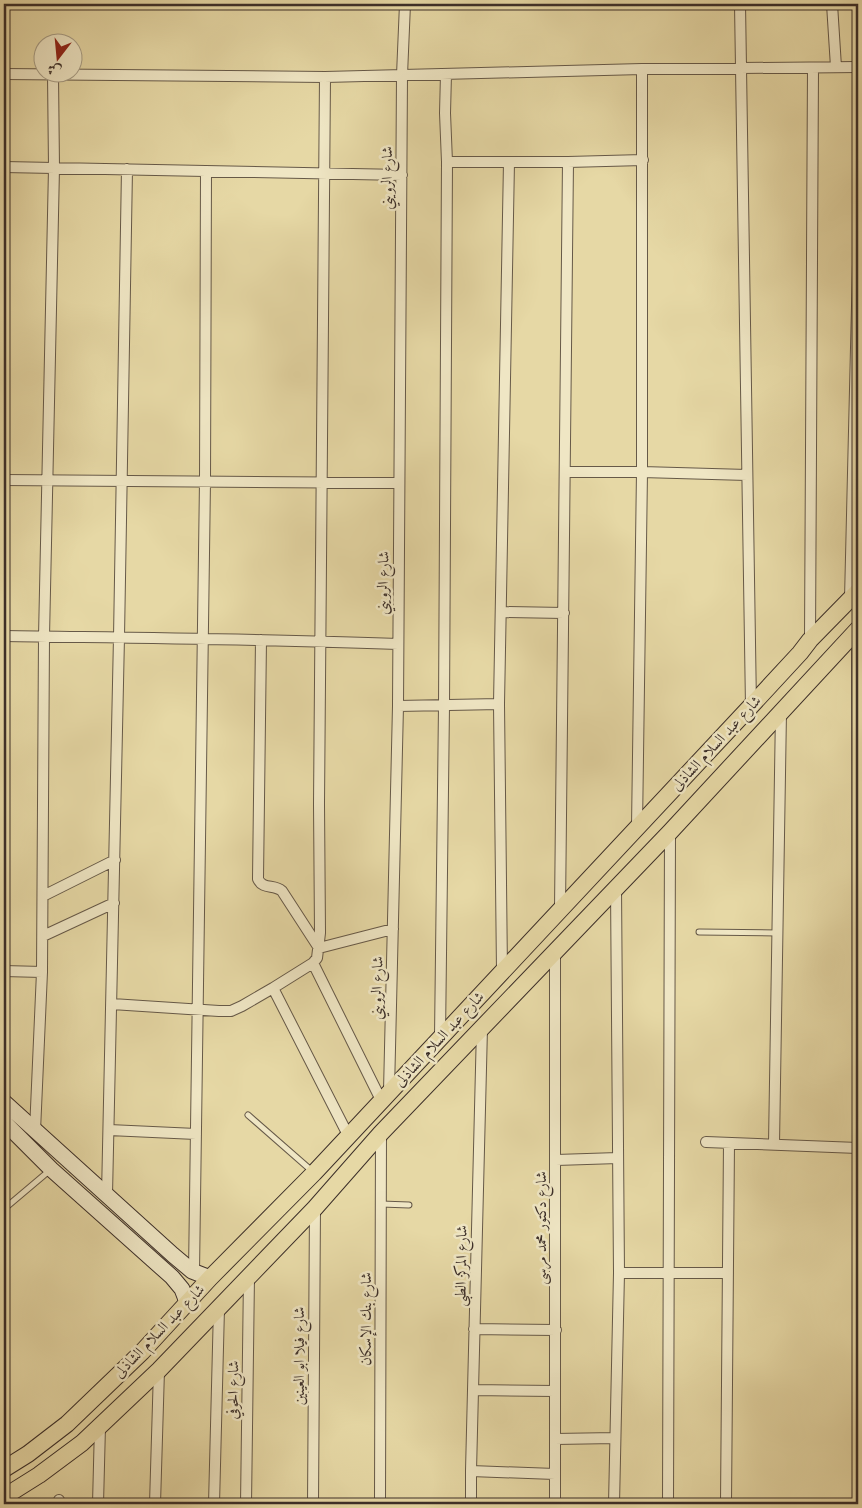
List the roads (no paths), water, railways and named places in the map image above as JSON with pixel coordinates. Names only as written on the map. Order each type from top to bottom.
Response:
[{"type":"main road","name":"شارع عبد السلام الشاذلى","points":[[4,1469],[28,1454],[67,1424],[142,1352],[187,1302],[310,1176],[854,595]]},
{"type":"main road","name":"شارع عبد السلام الشاذلى","points":[[7,1499],[82,1443],[219,1308],[315,1208],[382,1133],[670,832],[858,629]]},
{"type":"main road","points":[[782,672],[800,691]]},
{"type":"main road","points":[[4,1102],[172,1255],[194,1272],[210,1278]]},
{"type":"main road","points":[[4,1122],[51,1169],[161,1267],[178,1284],[187,1302]]},
{"type":"main road","points":[[310,1176],[309,1191],[315,1208]]},
{"type":"main road","points":[[272,1214],[291,1232]]},
{"type":"main road","points":[[161,1267],[172,1255]]},
{"type":"street","name":"شارع الرويني","points":[[385,1096],[393,929],[398,706],[402,75],[405,4]]},
{"type":"street","points":[[740,4],[751,706]]},
{"type":"street","points":[[832,4],[836,67]]},
{"type":"street","points":[[82,74],[325,77],[642,69],[858,67]]},
{"type":"street","points":[[810,640],[812,68]]},
{"type":"street","points":[[636,827],[642,472],[642,69]]},
{"type":"street","points":[[4,74],[32,74]]},
{"type":"street","points":[[440,1037],[444,706],[446,74]]},
{"type":"street","points":[[112,1004],[198,1010],[231,1010],[273,988],[313,963],[317,958],[320,933],[319,804],[325,77]]},
{"type":"street","points":[[35,1131],[43,936],[44,637],[54,168],[54,82]]},
{"type":"street","points":[[447,162],[643,160]]},
{"type":"street","points":[[502,971],[499,704],[509,162]]},
{"type":"street","points":[[560,909],[568,162]]},
{"type":"street","points":[[4,167],[402,175]]},
{"type":"street","points":[[107,1195],[127,169]]},
{"type":"street","points":[[194,1272],[206,171]]},
{"type":"street","points":[[854,595],[858,264]]},
{"type":"street","points":[[565,472],[747,475]]},
{"type":"street","points":[[4,480],[399,483]]},
{"type":"street","points":[[500,612],[564,613]]},
{"type":"street","points":[[858,629],[858,1060]]},
{"type":"street","points":[[4,636],[398,644]]},
{"type":"street","points":[[261,640],[258,879],[260,884],[275,887],[282,891],[319,948]]},
{"type":"street","points":[[398,706],[499,704]]},
{"type":"street","points":[[774,1144],[781,712]]},
{"type":"street","points":[[668,1504],[670,832]]},
{"type":"street","points":[[43,896],[115,860]]},
{"type":"street","points":[[614,1504],[619,1273],[616,887]]},
{"type":"street","points":[[43,936],[114,903]]},
{"type":"street","points":[[319,948],[393,929]]},
{"type":"street","name":"شارع دكتور محمد مرسى","points":[[555,1504],[556,951]]},
{"type":"street","points":[[313,963],[385,1096]]},
{"type":"street","points":[[4,971],[42,972]]},
{"type":"street","points":[[273,988],[348,1135]]},
{"type":"street","name":"شارع المركز الطبى","points":[[471,1504],[482,1028]]},
{"type":"street","points":[[109,1130],[196,1134]]},
{"type":"street","name":"شارع بنك الإسكان","points":[[380,1504],[382,1133]]},
{"type":"street","points":[[706,1142],[858,1148]]},
{"type":"street","points":[[726,1504],[729,1143]]},
{"type":"street","points":[[556,1160],[618,1158]]},
{"type":"street","name":"شارع فيلا ابو العينين","points":[[313,1504],[315,1208]]},
{"type":"street","points":[[619,1273],[728,1273]]},
{"type":"street","name":"شارع الحوفي","points":[[246,1504],[249,1276]]},
{"type":"street","points":[[214,1504],[219,1308]]},
{"type":"street","points":[[474,1330],[556,1330]]},
{"type":"street","points":[[155,1504],[158,1370]]},
{"type":"street","points":[[473,1390],[555,1391]]},
{"type":"street","points":[[98,1504],[100,1426]]},
{"type":"street","points":[[555,1438],[615,1438]]},
{"type":"street","points":[[471,1471],[555,1474]]},
{"type":"lane","points":[[699,932],[778,933]]},
{"type":"lane","points":[[248,1115],[310,1176]]},
{"type":"lane","points":[[4,1209],[51,1169]]},
{"type":"lane","points":[[381,1204],[409,1205]]}]
